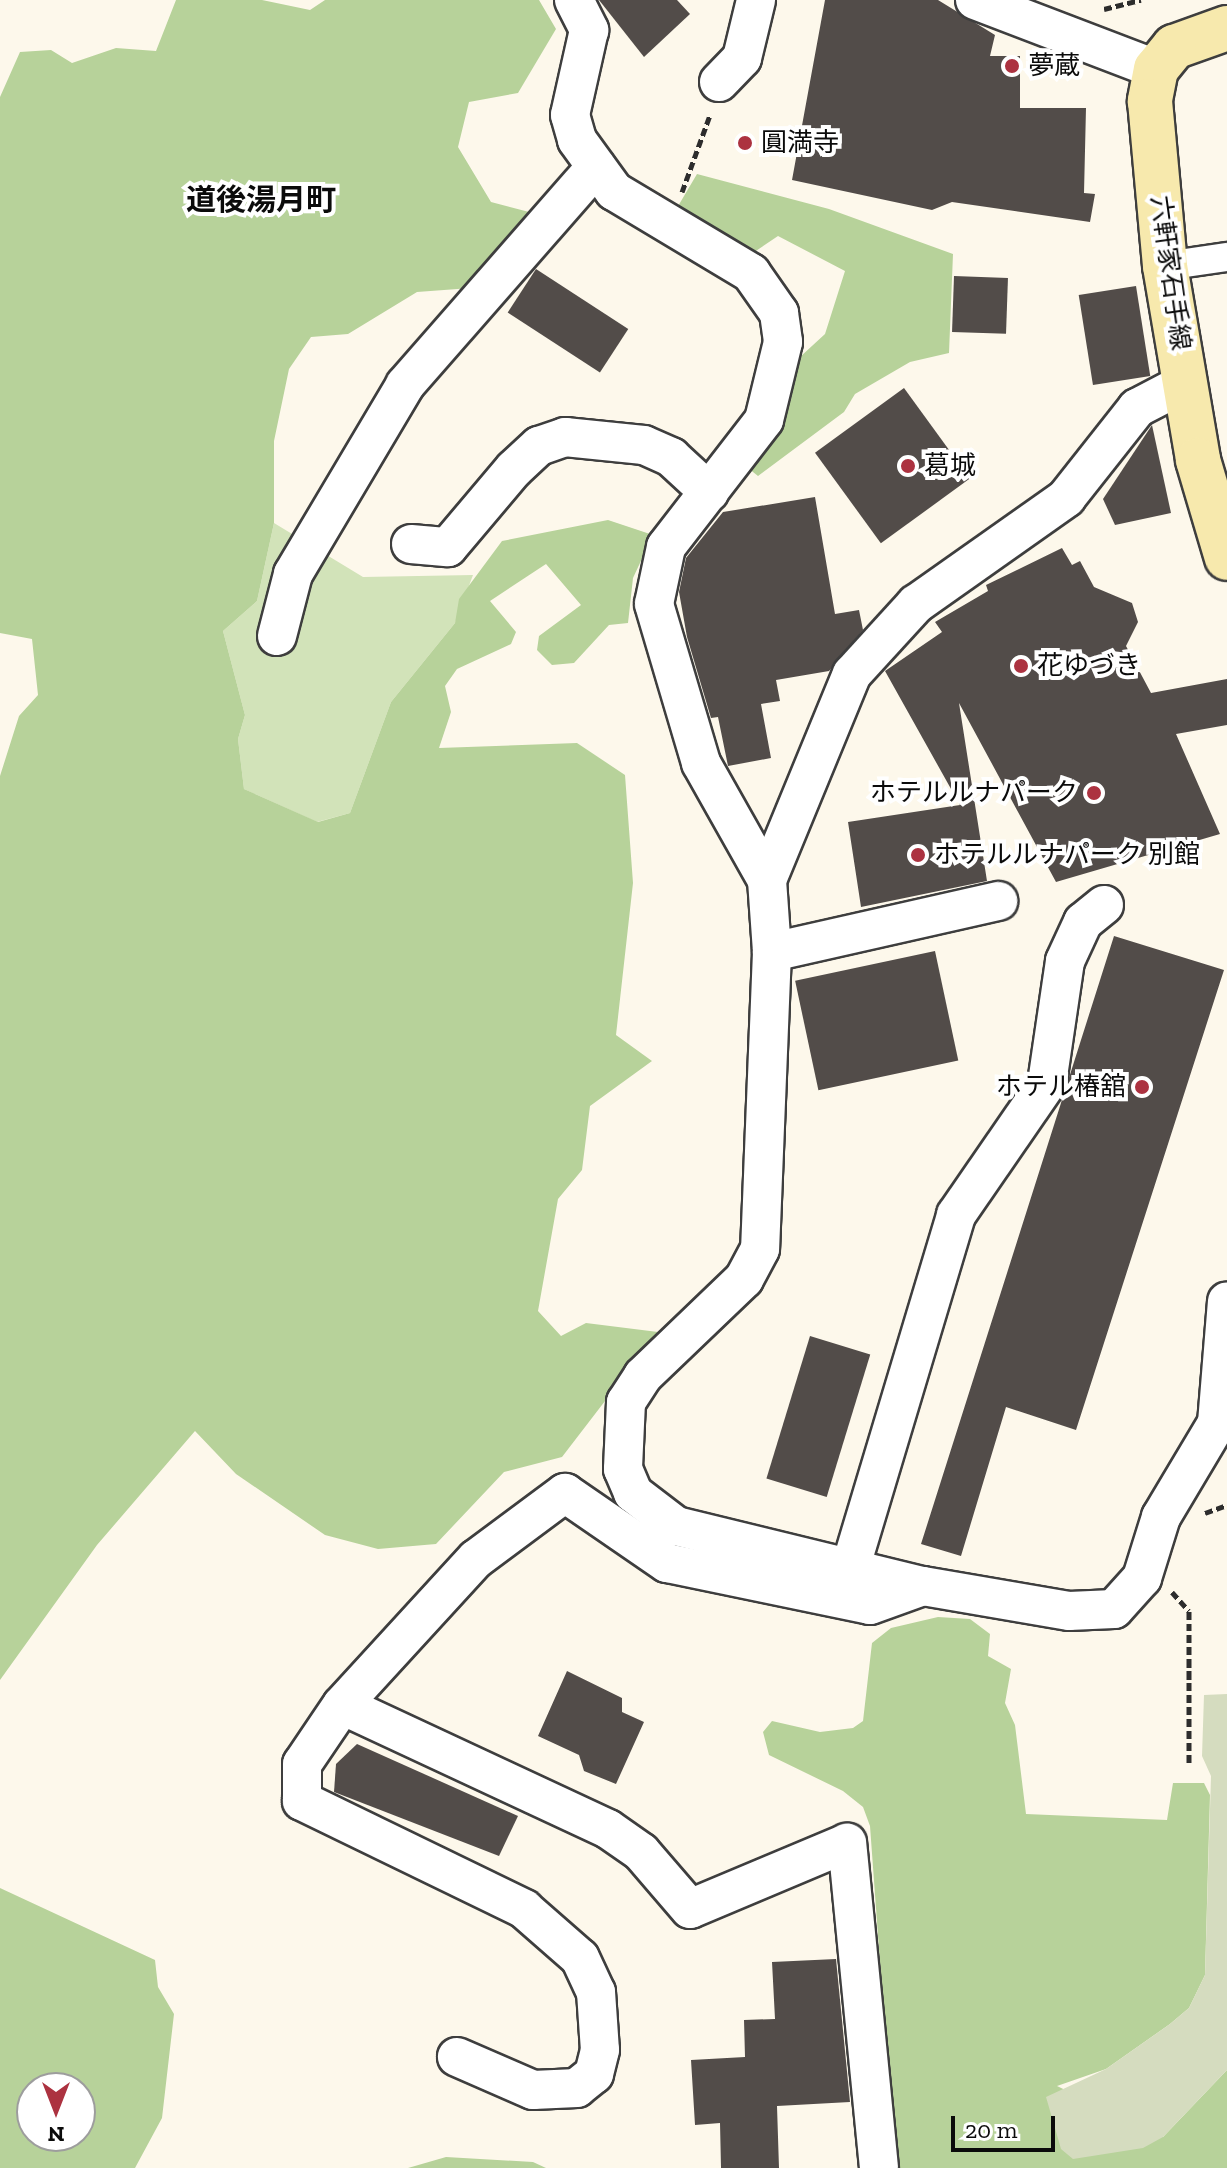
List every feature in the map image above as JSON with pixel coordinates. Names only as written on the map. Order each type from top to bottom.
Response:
[{"type":"main road","points":[[1156,69],[1194,35],[1227,28]]},
{"type":"main road","name":"六軒家石手線","points":[[1156,69],[1150,101],[1165,266],[1198,460],[1227,558]]},
{"type":"street","points":[[574,0],[589,30],[571,127],[596,167],[614,191],[751,273],[779,313],[776,394],[709,492],[666,547],[654,604],[701,763],[767,880],[772,952],[760,1249],[728,1298],[643,1376],[626,1402],[623,1469],[633,1493],[676,1526],[850,1569],[923,1586],[1069,1611],[1114,1609],[1142,1578],[1156,1529],[1217,1423],[1227,1301]]},
{"type":"street","points":[[719,82],[742,58],[756,0]]},
{"type":"street","points":[[975,0],[1156,69]]},
{"type":"street","points":[[277,636],[293,574],[405,385],[596,167]]},
{"type":"street","points":[[1165,266],[1227,257]]},
{"type":"street","points":[[767,880],[852,674],[916,604],[1066,498],[1137,408],[1187,382]]},
{"type":"street","points":[[411,544],[448,547],[514,469],[539,446],[565,437],[644,445],[671,457],[709,492]]},
{"type":"street","points":[[772,952],[998,901]]},
{"type":"street","points":[[850,1569],[956,1215],[1047,1083],[1065,961],[1083,922],[1104,905]]},
{"type":"street","points":[[457,2057],[533,2090],[577,2088],[594,2074],[600,2050],[596,1992],[580,1958],[524,1909],[302,1801],[302,1764],[342,1705],[476,1559],[565,1493],[667,1563],[870,1605],[923,1586]]},
{"type":"street","points":[[342,1705],[608,1829],[641,1852],[690,1909],[847,1843],[879,2168]]},
{"type":"path","points":[[1117,7],[1141,0]]},
{"type":"path","points":[[675,205],[719,82]]},
{"type":"path","points":[[1156,1529],[1165,1546],[1164,1583],[1189,1611],[1189,1764]]},
{"type":"green space","points":[[176,0],[262,0],[310,10],[325,0],[539,0],[556,29],[518,93],[469,102],[458,147],[491,202],[529,212],[471,288],[417,292],[348,334],[311,337],[289,369],[274,441],[274,523],[257,601],[223,631],[245,715],[238,739],[244,789],[318,822],[350,813],[391,702],[455,623],[459,599],[502,541],[608,520],[653,535],[633,578],[628,623],[609,625],[574,663],[552,665],[537,650],[539,636],[581,605],[546,564],[490,601],[516,632],[511,644],[457,669],[445,686],[451,712],[439,748],[577,743],[625,775],[633,883],[616,1035],[652,1061],[590,1106],[582,1170],[558,1199],[538,1311],[561,1336],[586,1323],[658,1332],[562,1457],[504,1472],[436,1544],[378,1549],[325,1535],[236,1474],[195,1431],[97,1545],[0,1680],[0,776],[19,716],[38,695],[32,639],[0,633],[0,97],[20,52],[51,50],[72,63],[116,48],[156,51]]},
{"type":"green space","points":[[697,174],[829,209],[953,254],[949,353],[910,362],[855,394],[844,412],[758,476],[748,468],[778,426],[800,357],[825,334],[845,271],[778,236],[744,259],[674,213]]},
{"type":"green space","points":[[274,523],[363,577],[473,575],[455,623],[391,702],[350,813],[317,822],[244,789],[238,739],[245,715],[223,631],[257,601]]},
{"type":"green space","points":[[938,1617],[970,1619],[990,1634],[988,1656],[1011,1669],[1005,1703],[1015,1725],[1026,1814],[1167,1820],[1173,1783],[1204,1783],[1210,1795],[1205,1975],[1189,2008],[1106,2069],[1057,2086],[1163,2137],[1227,2070],[1227,2168],[895,2168],[870,1826],[863,1807],[843,1791],[769,1755],[763,1732],[772,1721],[820,1732],[853,1728],[863,1721],[872,1643],[891,1628]]},
{"type":"green space","points":[[1227,1694],[1227,2070],[1163,2137],[1143,2148],[1073,2159],[1061,2149],[1046,2097],[1106,2069],[1170,2024],[1189,2008],[1205,1975],[1211,1776],[1202,1756],[1204,1695]]},
{"type":"green space","points":[[0,1888],[155,1960],[158,1987],[174,2014],[162,2118],[135,2168],[0,2168]]},
{"type":"green space","points":[[446,2157],[533,2162],[546,2168],[408,2168]]},
{"type":"building","points":[[599,0],[677,0],[690,14],[644,57]]},
{"type":"building","points":[[825,0],[938,0],[995,35],[990,56],[1020,56],[1020,108],[1086,108],[1084,193],[1095,194],[1090,222],[952,202],[932,210],[792,180]]},
{"type":"building","points":[[536,269],[628,329],[600,373],[508,313]]},
{"type":"building","points":[[954,276],[1008,278],[1006,334],[952,332]]},
{"type":"building","points":[[1136,286],[1150,376],[1093,385],[1079,295]]},
{"type":"building","points":[[904,388],[970,479],[881,543],[815,453]]},
{"type":"building","points":[[1152,425],[1171,513],[1115,525],[1103,499]]},
{"type":"building","points":[[815,497],[835,614],[859,610],[863,630],[829,671],[776,680],[780,701],[761,704],[771,758],[728,766],[718,717],[711,718],[687,637],[679,592],[686,558],[723,512]]},
{"type":"building","points":[[1062,548],[1072,565],[1080,561],[1094,587],[1132,603],[1138,622],[1126,646],[1151,693],[1227,679],[1227,725],[1176,734],[1220,834],[1056,882],[959,703],[987,881],[861,907],[848,822],[960,805],[885,671],[942,632],[935,622],[988,591],[986,585]]},
{"type":"building","points":[[1114,936],[1224,970],[1076,1430],[1006,1407],[961,1556],[921,1544]]},
{"type":"building","points":[[935,951],[958,1061],[818,1090],[795,981]]},
{"type":"building","points":[[810,1336],[870,1354],[827,1497],[766,1478]]},
{"type":"building","points":[[567,1671],[622,1698],[622,1712],[644,1722],[616,1784],[584,1771],[579,1755],[538,1736]]},
{"type":"building","points":[[357,1744],[518,1816],[499,1856],[334,1792],[336,1764]]},
{"type":"building","points":[[836,1959],[850,2102],[777,2106],[779,2168],[721,2168],[720,2123],[695,2125],[691,2060],[745,2057],[744,2020],[775,2019],[772,1962]]},
{"type":"place","name":"夢蔵","points":[[1012,66]]},
{"type":"place","name":"圓満寺","points":[[745,143]]},
{"type":"place","name":"葛城","points":[[908,466]]},
{"type":"place","name":"花ゆづき","points":[[1021,666]]},
{"type":"place","name":"ホテルルナパーク","points":[[1094,793]]},
{"type":"place","name":"ホテルルナパーク 別館","points":[[918,855]]},
{"type":"place","name":"ホテル椿舘","points":[[1142,1087]]},
{"type":"district","name":"道後湯月町","points":[[261,200]]}]
